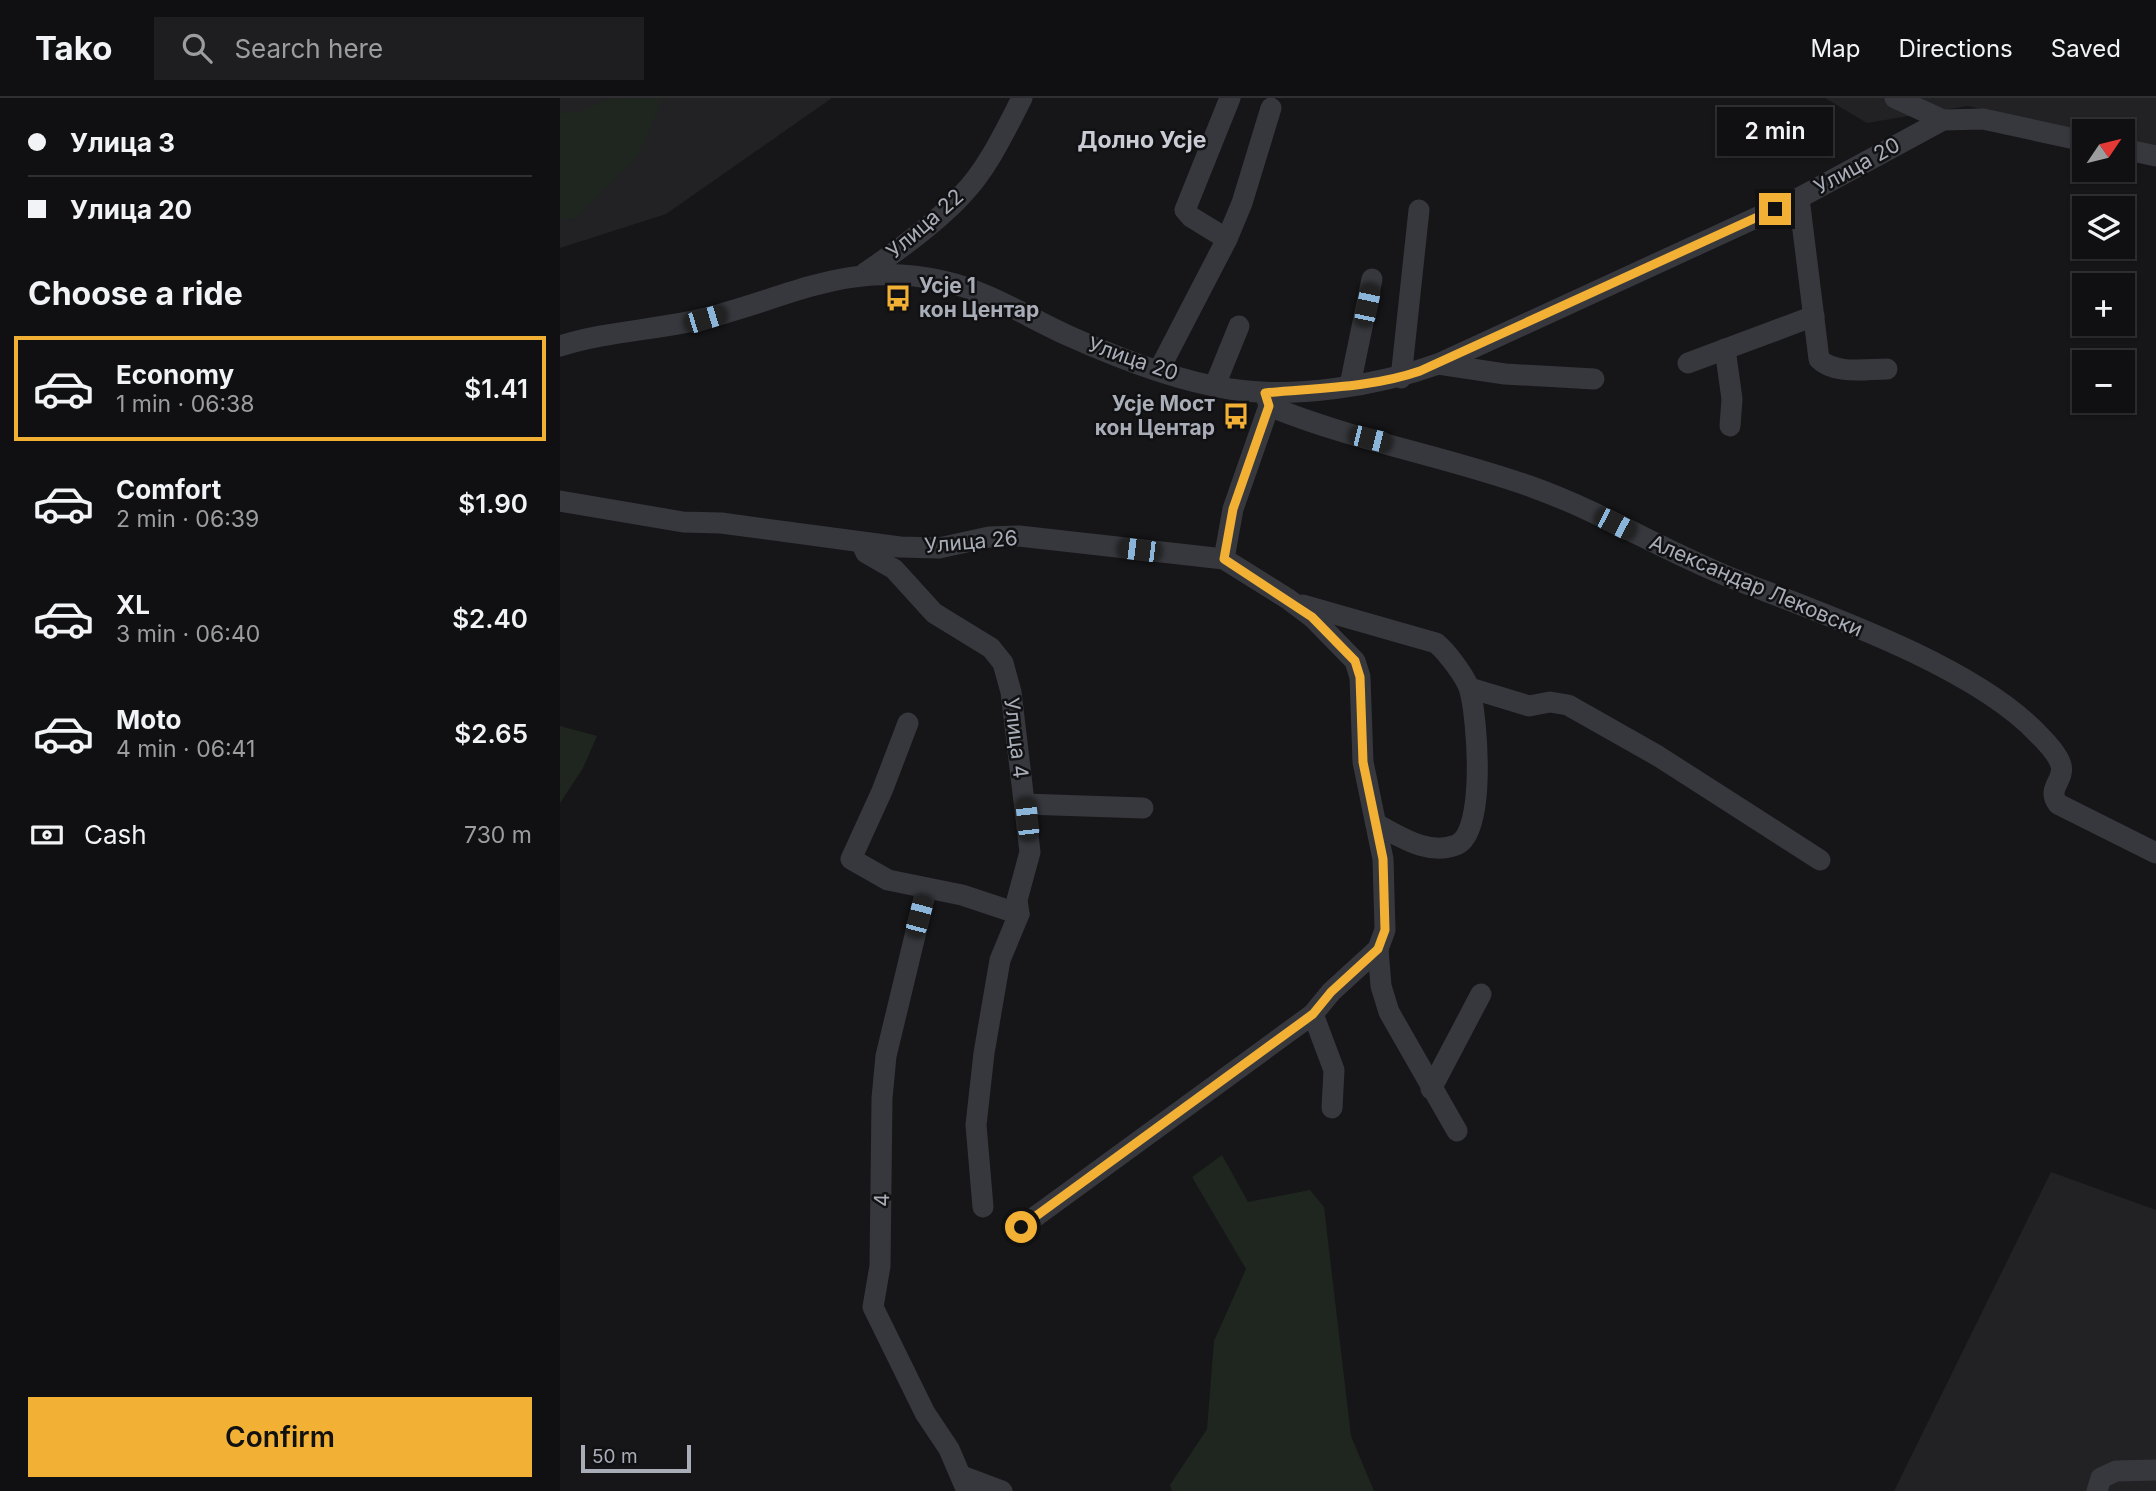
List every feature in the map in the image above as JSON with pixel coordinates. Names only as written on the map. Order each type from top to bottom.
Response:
[{"type":"street","name":"Улица 22","points":[[865,273],[896,252],[962,195],[988,159],[1022,98]]},
{"type":"street","points":[[1227,239],[1191,217],[1185,210],[1230,98]]},
{"type":"street","points":[[1895,98],[1942,120]]},
{"type":"street","points":[[1159,370],[1227,239],[1242,203],[1271,108]]},
{"type":"street","name":"Улица 20","points":[[560,346],[580,340],[705,319],[826,281],[865,273],[943,281],[991,298],[1110,353],[1159,370],[1267,400],[1401,377],[1438,364],[1799,198],[1942,120],[1983,119],[2072,138]]},
{"type":"street","points":[[2135,152],[2156,156]]},
{"type":"street","points":[[1799,198],[1819,359],[1826,366],[1887,369]]},
{"type":"street","points":[[1401,377],[1419,210]]},
{"type":"street","points":[[1350,386],[1372,279]]},
{"type":"street","points":[[1688,363],[1814,316]]},
{"type":"street","points":[[1215,385],[1239,326]]},
{"type":"street","points":[[1726,349],[1732,399],[1730,426]]},
{"type":"street","points":[[1438,364],[1505,374],[1594,379]]},
{"type":"street","points":[[1224,559],[1227,530],[1267,400]]},
{"type":"street","name":"Александар Лековски","points":[[1267,400],[1306,421],[1468,465],[1536,488],[1662,548],[1871,634],[1944,670],[2022,717],[2053,752],[2061,764],[2053,797],[2058,804],[2156,853]]},
{"type":"street","name":"Улица 26","points":[[560,501],[683,522],[734,524],[861,542],[939,548],[989,537],[1019,536],[1224,559],[1288,599]]},
{"type":"street","name":"Улица 4","points":[[861,542],[866,553],[894,569],[934,613],[983,642],[1003,663],[1011,692],[1030,852],[1017,900],[1018,914],[1000,960],[985,1053],[976,1125],[983,1207]]},
{"type":"street","points":[[1288,599],[1362,624],[1436,643],[1446,652],[1469,688],[1479,743],[1476,790],[1465,838],[1457,845],[1418,845],[1376,824]]},
{"type":"street","points":[[1288,599],[1312,617],[1359,668],[1363,762],[1383,859],[1386,910],[1385,930],[1378,949],[1381,986],[1389,1012],[1457,1131]]},
{"type":"street","points":[[1469,688],[1529,706],[1550,702],[1568,705],[1658,756],[1820,860]]},
{"type":"street","points":[[908,723],[882,791],[850,859],[888,880],[926,890],[962,895],[1018,914]]},
{"type":"street","points":[[1026,804],[1143,808]]},
{"type":"street","name":"4","points":[[926,890],[886,1056],[882,1098],[880,1266],[873,1307],[925,1413],[950,1449],[965,1483]]},
{"type":"street","points":[[1021,1227],[1313,1014],[1331,992],[1378,949]]},
{"type":"street","points":[[1431,1089],[1481,994]]},
{"type":"street","points":[[1313,1014],[1334,1070],[1332,1108]]},
{"type":"street","points":[[2097,1491],[2101,1478],[2116,1471],[2156,1470]]},
{"type":"street","points":[[965,1483],[1002,1491]]},
{"type":"shaded area","points":[[560,98],[832,98],[666,214],[560,248]]},
{"type":"shaded area","points":[[613,98],[663,98],[639,154],[576,218],[560,220],[560,113],[579,112]]},
{"type":"shaded area","points":[[1825,98],[2156,98],[2156,148],[2135,144],[2135,119],[2072,119],[2072,129],[1968,106],[1867,123]]},
{"type":"shaded area","points":[[560,726],[597,736],[583,768],[560,803]]},
{"type":"shaded area","points":[[1222,1155],[1248,1202],[1310,1190],[1324,1207],[1351,1436],[1374,1491],[1172,1491],[1170,1485],[1207,1429],[1214,1341],[1246,1269],[1192,1177]]},
{"type":"shaded area","points":[[2051,1172],[2156,1210],[2156,1491],[1894,1491]]},
{"type":"place","name":"Усје 1 кон Центар","points":[[898,298]]},
{"type":"place","name":"Усје Мост кон Центар","points":[[1236,416]]},
{"type":"district","name":"Долно Усје","points":[[1142,140]]},
{"type":"route","points":[[1021,1227],[1313,1014],[1331,992],[1378,949],[1385,930],[1383,859],[1363,762],[1359,668],[1312,617],[1224,559],[1227,530],[1233,509],[1269,406],[1265,393],[1350,386],[1420,371],[1775,209]]}]
